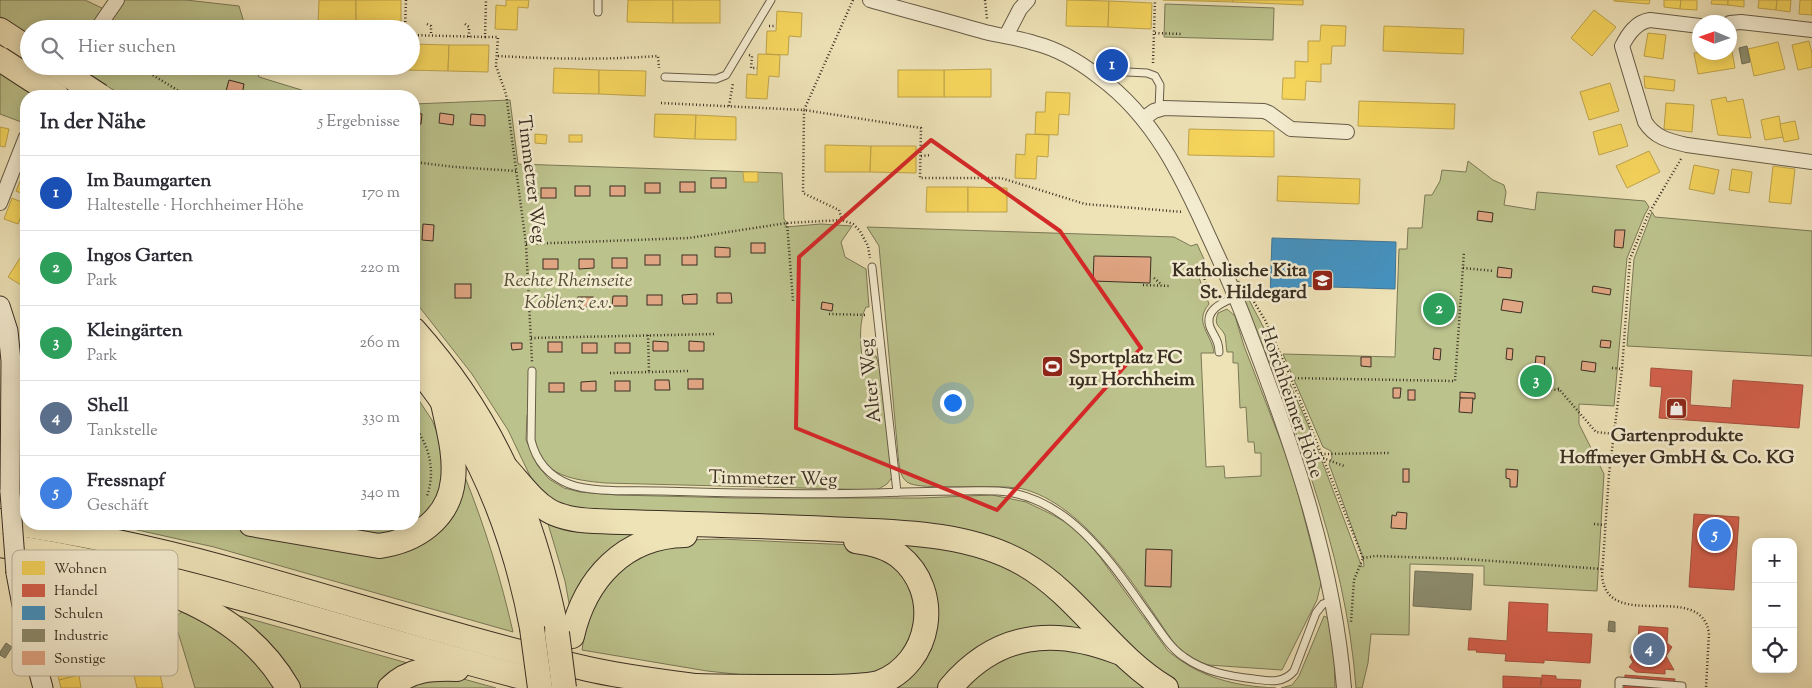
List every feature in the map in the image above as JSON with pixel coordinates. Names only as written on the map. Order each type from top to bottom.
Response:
[{"type":"highway","points":[[0,30],[20,43]]},
{"type":"highway","points":[[0,59],[20,72]]},
{"type":"highway","points":[[25,75],[48,90]]},
{"type":"highway","points":[[68,75],[91,90]]},
{"type":"highway","points":[[178,581],[491,670],[564,685],[565,634],[507,469],[492,439],[472,407],[420,338]]},
{"type":"highway","points":[[420,372],[443,403],[471,451],[501,514],[517,561],[532,628],[540,688]]},
{"type":"highway","points":[[286,530],[379,546],[392,544],[416,535],[438,518],[445,507],[453,479],[452,450],[443,403]]},
{"type":"highway","points":[[507,469],[545,509],[568,519],[896,532],[982,546],[1022,563],[1049,581],[1071,600],[1122,653],[1147,675],[1166,688]]},
{"type":"highway","points":[[5,500],[20,508]]},
{"type":"highway","points":[[0,521],[20,524]]},
{"type":"highway","points":[[55,530],[150,550]]},
{"type":"highway","points":[[178,556],[494,645],[589,669],[703,687],[860,688],[880,682],[898,672],[915,655],[925,631],[926,606],[920,582],[914,572],[898,555],[883,547],[847,540],[704,535],[668,536],[634,547],[612,563],[595,581],[565,634]]},
{"type":"highway","points":[[0,545],[29,550]]},
{"type":"highway","points":[[178,596],[214,614],[242,633],[259,649],[288,688]]},
{"type":"highway","points":[[950,688],[965,672],[989,654],[1035,638],[1080,639],[1122,653]]},
{"type":"highway","points":[[390,688],[404,677],[417,671],[434,668],[491,670]]},
{"type":"street","points":[[103,20],[117,0]]},
{"type":"street","name":"Horchheimer Höhe","points":[[870,0],[1035,43],[1056,51],[1099,76],[1125,98],[1144,119],[1164,147],[1196,207],[1236,297],[1275,401],[1300,476],[1324,560],[1333,601],[1344,688]]},
{"type":"street","points":[[1006,36],[1020,9],[1028,0]]},
{"type":"street","points":[[1692,25],[1650,20],[1643,21],[1630,32],[1622,46],[1645,122],[1656,135],[1672,142],[1687,145],[1812,162]]},
{"type":"street","points":[[1737,22],[1812,30]]},
{"type":"street","points":[[1144,119],[1159,109],[1264,111],[1291,129],[1348,132]]},
{"type":"street","points":[[0,202],[20,152]]},
{"type":"street","points":[[0,306],[8,331],[11,361],[5,500],[13,550]]},
{"type":"lane","points":[[598,0],[598,12]]},
{"type":"lane","points":[[665,77],[716,79],[723,77],[771,0]]},
{"type":"lane","points":[[1099,76],[1108,71],[1147,73],[1155,76],[1160,85],[1159,109]]},
{"type":"lane","name":"Alter Weg","points":[[872,267],[897,492]]},
{"type":"lane","points":[[1219,352],[1218,340],[1210,328],[1211,313],[1215,308],[1236,297]]},
{"type":"lane","name":"Timmetzer Weg","points":[[532,371],[531,440],[533,449],[544,467],[552,475],[572,485],[592,489],[828,494],[992,491],[1037,500],[1071,521],[1099,549],[1174,648],[1193,663],[1218,673],[1274,682],[1289,676],[1294,671],[1316,614],[1323,604],[1333,601]]},
{"type":"lane","points":[[1619,688],[1619,681],[1682,686],[1682,688]]},
{"type":"path","points":[[405,20],[406,0]]},
{"type":"path","points":[[420,35],[485,37],[486,0]]},
{"type":"path","points":[[842,220],[839,210],[803,193],[804,110],[853,0]]},
{"type":"path","points":[[1152,66],[1155,0]]},
{"type":"path","points":[[427,24],[431,26],[431,36]]},
{"type":"path","points":[[465,24],[470,27],[469,37]]},
{"type":"path","points":[[765,26],[776,26]]},
{"type":"path","points":[[1154,33],[1181,34]]},
{"type":"path","name":"Timmetzer Weg","points":[[485,37],[498,37],[496,66],[506,94],[526,244],[532,371]]},
{"type":"path","points":[[748,54],[752,56],[751,68],[757,68]]},
{"type":"path","points":[[497,56],[563,60],[658,56],[659,69],[665,77]]},
{"type":"path","points":[[153,75],[177,90]]},
{"type":"path","points":[[661,104],[804,110],[921,128],[920,178],[1001,178],[1085,204],[1187,212],[1196,207]]},
{"type":"path","points":[[1687,145],[1648,215],[1630,259],[1619,406],[1608,474],[1602,569],[1603,584],[1606,592],[1616,601],[1693,610],[1702,616],[1708,625],[1709,634],[1706,688]]},
{"type":"path","points":[[921,156],[931,155]]},
{"type":"path","points":[[420,163],[516,171]]},
{"type":"path","points":[[526,244],[689,238],[787,223],[842,220],[853,224],[860,231],[868,246],[872,267]]},
{"type":"path","points":[[787,223],[793,301]]},
{"type":"path","points":[[1291,378],[1455,381],[1464,252]]},
{"type":"path","points":[[1215,308],[1203,275],[1223,267]]},
{"type":"path","points":[[1463,268],[1494,271]]},
{"type":"path","points":[[1154,278],[1163,286]]},
{"type":"path","points":[[1143,286],[1171,286]]},
{"type":"path","points":[[1252,299],[1265,320],[1291,378],[1363,558],[1354,580],[1351,628]]},
{"type":"path","points":[[829,314],[878,315]]},
{"type":"path","points":[[531,338],[716,334]]},
{"type":"path","points":[[648,335],[649,372]]},
{"type":"path","points":[[1612,368],[1622,369]]},
{"type":"path","points":[[610,373],[688,371]]},
{"type":"path","points":[[1523,388],[1558,389],[1596,432],[1614,434]]},
{"type":"path","points":[[420,434],[430,457],[430,484],[424,500]]},
{"type":"path","points":[[1322,456],[1389,453]]},
{"type":"path","points":[[1322,456],[1344,466]]},
{"type":"path","points":[[1594,524],[1605,525]]},
{"type":"path","points":[[1363,558],[1375,556],[1466,559],[1602,569]]},
{"type":"highlighted area","points":[[931,140],[1060,231],[1141,348],[997,510],[796,428],[799,257]]},
{"type":"green space","points":[[0,0],[85,0],[104,9],[96,20],[20,20],[20,30],[0,17]]},
{"type":"green space","points":[[122,0],[186,0],[239,6],[243,20],[109,20]]},
{"type":"green space","points":[[1165,4],[1274,8],[1273,40],[1164,37]]},
{"type":"green space","points":[[0,70],[29,90],[20,90],[20,122],[0,114]]},
{"type":"green space","points":[[89,75],[258,75],[259,77],[301,90],[113,90]]},
{"type":"green space","name":"Rechte Rheinseite Koblenz e.v.","points":[[510,100],[518,164],[782,173],[784,219],[787,223],[785,227],[821,224],[852,226],[841,242],[845,257],[866,269],[869,307],[866,307],[861,324],[862,356],[876,356],[880,368],[894,475],[887,484],[877,490],[605,483],[572,478],[553,470],[538,454],[534,442],[533,415],[527,415],[526,440],[538,466],[549,479],[564,488],[580,492],[617,495],[737,498],[921,498],[992,495],[1026,502],[1069,524],[1084,538],[1100,557],[1168,651],[1180,660],[1206,674],[1232,683],[1276,688],[1180,688],[1153,672],[1008,548],[557,508],[532,480],[508,430],[472,374],[420,308],[420,104]]},
{"type":"green space","points":[[1468,161],[1493,180],[1504,185],[1506,192],[1504,205],[1535,210],[1537,192],[1645,201],[1649,207],[1627,258],[1614,406],[1579,404],[1579,424],[1604,474],[1597,591],[1484,585],[1484,566],[1410,564],[1409,635],[1371,634],[1368,663],[1362,688],[1356,688],[1350,636],[1328,533],[1295,430],[1237,282],[1239,281],[1274,347],[1311,432],[1362,567],[1364,566],[1363,558],[1329,464],[1332,458],[1331,451],[1323,447],[1283,354],[1395,357],[1399,249],[1407,249],[1408,228],[1422,228],[1425,195],[1432,195],[1440,181],[1442,170],[1466,172]]},
{"type":"green space","points":[[1652,212],[1655,217],[1812,231],[1812,356],[1627,346],[1634,259]]},
{"type":"green space","points":[[867,227],[1174,237],[1191,246],[1197,244],[1209,270],[1198,275],[1209,304],[1203,317],[1203,323],[1214,353],[1201,353],[1206,467],[1224,466],[1225,478],[1261,476],[1261,453],[1255,453],[1254,442],[1248,442],[1246,407],[1240,408],[1238,363],[1233,363],[1233,352],[1227,352],[1225,335],[1216,321],[1218,313],[1227,309],[1235,316],[1244,346],[1292,470],[1321,583],[1317,600],[1282,670],[1208,665],[1194,660],[1178,649],[1113,557],[1072,516],[1050,500],[1027,490],[1015,488],[927,486],[915,485],[904,479],[899,461],[879,246]]},
{"type":"green space","points":[[420,402],[432,420],[444,450],[441,501],[420,519]]},
{"type":"green space","points":[[465,477],[492,553],[513,632],[214,547],[138,530],[244,530],[384,554],[409,530],[420,530],[420,520]]},
{"type":"green space","points":[[546,517],[651,529],[571,614],[565,581]]},
{"type":"green space","points":[[338,530],[407,530],[399,537]]},
{"type":"green space","points":[[721,539],[852,545],[882,553],[913,584],[918,630],[887,673],[791,680],[707,671],[582,650],[586,625],[597,597],[631,557],[685,540]]},
{"type":"green space","points":[[911,541],[1014,565],[1097,635],[1068,630],[940,688],[888,688],[929,645],[895,545]]},
{"type":"green space","points":[[188,606],[226,630],[279,688],[195,688],[178,632],[178,615]]},
{"type":"green space","points":[[236,615],[411,664],[380,688],[296,688]]},
{"type":"green space","points":[[1324,616],[1328,618],[1334,650],[1335,688],[1281,688],[1292,685],[1299,676]]},
{"type":"green space","points":[[1045,645],[1106,657],[1152,688],[961,688],[989,664]]},
{"type":"green space","points":[[460,678],[496,688],[401,688],[409,682]]},
{"type":"building: Wohnen","points":[[319,0],[356,0],[356,20],[318,20]]},
{"type":"building: Wohnen","points":[[356,0],[401,0],[401,20],[356,20]]},
{"type":"building: Wohnen","points":[[506,0],[529,0],[528,8],[518,7],[517,30],[495,29],[496,5],[506,6]]},
{"type":"building: Wohnen","points":[[628,0],[673,0],[673,23],[627,22]]},
{"type":"building: Wohnen","points":[[673,0],[720,0],[720,23],[673,23]]},
{"type":"building: Wohnen","points":[[1067,0],[1109,1],[1108,27],[1066,26]]},
{"type":"building: Wohnen","points":[[1163,0],[1233,0],[1233,2]]},
{"type":"building: Wohnen","points":[[1233,0],[1303,0],[1303,5],[1233,2]]},
{"type":"building: Wohnen","points":[[1614,0],[1650,0],[1649,4]]},
{"type":"building: Wohnen","points":[[1664,0],[1681,0],[1680,9],[1664,7]]},
{"type":"building: Wohnen","points":[[1681,0],[1697,0],[1697,10],[1680,9]]},
{"type":"building: Wohnen","points":[[1712,0],[1728,0],[1728,5],[1711,4]]},
{"type":"building: Wohnen","points":[[1728,0],[1744,0],[1744,7],[1728,5]]},
{"type":"building: Wohnen","points":[[1759,0],[1777,0],[1776,10],[1758,8]]},
{"type":"building: Wohnen","points":[[1777,0],[1791,0],[1790,12],[1776,10]]},
{"type":"building: Wohnen","points":[[1800,0],[1812,0],[1812,15],[1799,14]]},
{"type":"building: Wohnen","points":[[1109,1],[1152,3],[1151,29],[1108,27]]},
{"type":"building: Wohnen","points":[[1594,10],[1616,27],[1592,56],[1571,38]]},
{"type":"building: Wohnen","points":[[777,11],[802,13],[801,37],[789,36],[788,55],[766,54],[767,31],[776,31]]},
{"type":"building: Wohnen","points":[[1321,25],[1346,26],[1345,46],[1332,46],[1331,64],[1321,64],[1321,82],[1306,81],[1305,100],[1282,99],[1283,78],[1295,78],[1295,61],[1308,62],[1308,41],[1320,41]]},
{"type":"building: Wohnen","points":[[1384,26],[1464,29],[1463,54],[1383,51]]},
{"type":"building: Wohnen","points":[[1648,33],[1666,35],[1663,59],[1644,56]]},
{"type":"building: Wohnen","points":[[1809,41],[1812,53],[1812,67],[1798,70],[1792,45]]},
{"type":"building: Wohnen","points":[[1778,42],[1785,69],[1754,76],[1748,49]]},
{"type":"building: Wohnen","points":[[420,44],[449,45],[448,71],[420,70]]},
{"type":"building: Wohnen","points":[[449,45],[489,45],[488,72],[448,71]]},
{"type":"building: Wohnen","points":[[758,54],[780,55],[779,77],[769,76],[767,99],[746,98],[747,74],[757,75]]},
{"type":"building: Wohnen","points":[[1695,60],[1734,60],[1735,68],[1698,74]]},
{"type":"building: Wohnen","points":[[554,68],[599,70],[599,94],[553,93]]},
{"type":"building: Wohnen","points":[[991,69],[991,97],[944,97],[944,70]]},
{"type":"building: Wohnen","points":[[599,70],[646,71],[645,96],[599,94]]},
{"type":"building: Wohnen","points":[[898,70],[944,70],[944,97],[898,97]]},
{"type":"building: Wohnen","points":[[1644,76],[1675,80],[1674,91],[1645,88]]},
{"type":"building: Wohnen","points":[[1610,83],[1619,111],[1589,120],[1580,92]]},
{"type":"building: Wohnen","points":[[1046,92],[1070,93],[1069,115],[1059,114],[1058,135],[1035,134],[1036,112],[1045,112]]},
{"type":"building: Wohnen","points":[[1726,97],[1727,102],[1743,99],[1751,138],[1718,135],[1711,100]]},
{"type":"building: Wohnen","points":[[1359,101],[1455,104],[1454,129],[1358,126]]},
{"type":"building: Wohnen","points":[[1666,103],[1694,105],[1692,132],[1664,129]]},
{"type":"building: Wohnen","points":[[655,114],[696,115],[695,139],[654,137]]},
{"type":"building: Wohnen","points":[[696,115],[736,117],[736,140],[695,139]]},
{"type":"building: Wohnen","points":[[1779,116],[1783,137],[1765,140],[1761,120]]},
{"type":"building: Wohnen","points":[[1795,121],[1799,139],[1784,142],[1780,124]]},
{"type":"building: Wohnen","points":[[1621,124],[1628,146],[1599,155],[1593,132]]},
{"type":"building: Wohnen","points":[[0,127],[9,129],[5,147],[0,146]]},
{"type":"building: Wohnen","points":[[1189,129],[1274,131],[1274,157],[1188,155]]},
{"type":"building: Wohnen","points":[[535,134],[547,135],[546,144],[535,143]]},
{"type":"building: Wohnen","points":[[1026,134],[1049,135],[1048,157],[1037,156],[1036,179],[1015,178],[1016,154],[1025,155]]},
{"type":"building: Wohnen","points":[[569,135],[582,135],[582,142],[569,142]]},
{"type":"building: Wohnen","points":[[825,145],[871,146],[870,172],[825,172]]},
{"type":"building: Wohnen","points":[[871,146],[916,146],[916,173],[870,172]]},
{"type":"building: Wohnen","points":[[1649,151],[1660,172],[1627,188],[1616,166]]},
{"type":"building: Wohnen","points":[[1694,165],[1719,170],[1714,194],[1689,189]]},
{"type":"building: Wohnen","points":[[1773,166],[1795,169],[1791,204],[1769,202]]},
{"type":"building: Wohnen","points":[[1732,169],[1752,172],[1749,193],[1729,190]]},
{"type":"building: Wohnen","points":[[743,172],[758,172],[758,182],[744,182]]},
{"type":"building: Wohnen","points":[[1278,176],[1360,179],[1359,204],[1277,201]]},
{"type":"building: Wohnen","points":[[20,181],[20,193],[16,191]]},
{"type":"building: Wohnen","points":[[927,187],[968,187],[968,212],[926,212]]},
{"type":"building: Wohnen","points":[[968,187],[1007,188],[1007,212],[968,212]]},
{"type":"building: Wohnen","points":[[12,198],[20,201],[20,219],[18,224],[4,219]]},
{"type":"building: Wohnen","points":[[20,258],[20,284],[8,277]]},
{"type":"building: Wohnen","points":[[58,676],[75,676],[59,680]]},
{"type":"building: Wohnen","points":[[79,676],[81,688],[61,688],[59,680]]},
{"type":"building: Wohnen","points":[[134,676],[160,676],[163,688],[137,688]]},
{"type":"building: Handel","points":[[1651,368],[1692,371],[1690,405],[1731,408],[1733,380],[1803,385],[1799,428],[1659,418],[1662,387],[1650,386]]},
{"type":"building: Handel","points":[[1694,514],[1739,517],[1734,590],[1689,587]]},
{"type":"building: Handel","points":[[1509,602],[1548,604],[1547,632],[1592,634],[1590,663],[1544,660],[1544,663],[1505,661],[1506,654],[1468,650],[1469,638],[1507,641]]},
{"type":"building: Handel","points":[[1639,626],[1668,628],[1667,643],[1638,641]]},
{"type":"building: Handel","points":[[1638,641],[1667,643],[1672,647],[1666,656],[1674,670],[1665,669],[1665,674],[1636,672],[1629,667],[1633,662],[1630,657],[1635,643]]},
{"type":"building: Handel","points":[[1542,675],[1556,676],[1556,679],[1581,680],[1580,688],[1541,688]]},
{"type":"building: Handel","points":[[1625,675],[1675,679],[1674,688],[1624,688]]},
{"type":"building: Handel","points":[[1503,676],[1541,678],[1540,688],[1503,688]]},
{"type":"building: Schulen","points":[[1272,238],[1396,242],[1395,289],[1299,286],[1299,297],[1270,297]]},
{"type":"building: Industrie","points":[[1747,46],[1750,62],[1742,64],[1739,48]]},
{"type":"building: Industrie","points":[[1415,571],[1473,574],[1471,610],[1413,606]]},
{"type":"building: Industrie","points":[[1609,621],[1615,622],[1615,632],[1608,631]]},
{"type":"building: Industrie","points":[[6,643],[12,647],[5,658],[0,655],[0,652]]},
{"type":"building: Sonstige","points":[[229,80],[244,84],[243,90],[226,90]]},
{"type":"building: Sonstige","points":[[440,113],[454,115],[453,125],[439,123]]},
{"type":"building: Sonstige","points":[[471,114],[485,115],[485,126],[470,125]]},
{"type":"building: Sonstige","points":[[711,178],[726,178],[726,188],[711,188]]},
{"type":"building: Sonstige","points":[[680,182],[695,182],[695,192],[680,192]]},
{"type":"building: Sonstige","points":[[645,183],[660,183],[660,193],[645,193]]},
{"type":"building: Sonstige","points":[[575,186],[590,186],[590,196],[575,196]]},
{"type":"building: Sonstige","points":[[610,186],[625,186],[625,196],[610,196]]},
{"type":"building: Sonstige","points":[[541,188],[556,188],[556,198],[541,198]]},
{"type":"building: Sonstige","points":[[1478,211],[1493,213],[1492,222],[1477,220]]},
{"type":"building: Sonstige","points":[[423,224],[434,225],[433,241],[422,240]]},
{"type":"building: Sonstige","points":[[1615,230],[1625,230],[1623,248],[1614,247]]},
{"type":"building: Sonstige","points":[[751,243],[765,243],[765,253],[751,253]]},
{"type":"building: Sonstige","points":[[715,247],[730,248],[730,257],[715,257]]},
{"type":"building: Sonstige","points":[[645,255],[660,255],[660,265],[645,265]]},
{"type":"building: Sonstige","points":[[682,255],[697,255],[697,265],[682,265]]},
{"type":"building: Sonstige","points":[[1094,256],[1151,257],[1150,283],[1093,281]]},
{"type":"building: Sonstige","points":[[612,258],[627,258],[627,268],[612,268]]},
{"type":"building: Sonstige","points":[[543,259],[558,259],[558,269],[543,269]]},
{"type":"building: Sonstige","points":[[579,259],[594,259],[594,268],[579,269]]},
{"type":"building: Sonstige","points":[[1498,267],[1512,269],[1511,278],[1497,277]]},
{"type":"building: Sonstige","points":[[455,284],[471,284],[471,298],[455,298]]},
{"type":"building: Sonstige","points":[[1593,286],[1611,289],[1610,295],[1592,292]]},
{"type":"building: Sonstige","points":[[717,293],[731,293],[732,303],[717,303]]},
{"type":"building: Sonstige","points":[[697,294],[697,304],[683,304],[682,295]]},
{"type":"building: Sonstige","points":[[647,295],[662,295],[662,305],[647,305]]},
{"type":"building: Sonstige","points":[[613,296],[627,296],[627,306],[612,306]]},
{"type":"building: Sonstige","points":[[545,297],[560,297],[560,307],[545,307]]},
{"type":"building: Sonstige","points":[[578,297],[593,297],[593,307],[578,307]]},
{"type":"building: Sonstige","points":[[1503,299],[1523,302],[1521,313],[1501,310]]},
{"type":"building: Sonstige","points":[[822,302],[833,304],[832,311],[821,309]]},
{"type":"building: Sonstige","points":[[1601,340],[1611,341],[1610,348],[1600,347]]},
{"type":"building: Sonstige","points":[[653,341],[668,342],[668,351],[653,351]]},
{"type":"building: Sonstige","points":[[689,341],[704,342],[704,351],[689,351]]},
{"type":"building: Sonstige","points":[[548,342],[562,342],[562,352],[548,352]]},
{"type":"building: Sonstige","points":[[511,343],[522,343],[522,349],[512,350]]},
{"type":"building: Sonstige","points":[[582,343],[597,343],[597,353],[582,353]]},
{"type":"building: Sonstige","points":[[615,343],[630,343],[630,353],[615,353]]},
{"type":"building: Sonstige","points":[[1434,348],[1441,349],[1440,360],[1433,359]]},
{"type":"building: Sonstige","points":[[1507,348],[1513,349],[1512,360],[1506,359]]},
{"type":"building: Sonstige","points":[[1536,356],[1545,357],[1543,377],[1534,376]]},
{"type":"building: Sonstige","points":[[1361,357],[1371,357],[1371,367],[1361,366]]},
{"type":"building: Sonstige","points":[[1582,361],[1596,363],[1595,372],[1581,370]]},
{"type":"building: Sonstige","points":[[688,379],[703,379],[703,389],[688,389]]},
{"type":"building: Sonstige","points":[[655,380],[669,380],[670,390],[655,390]]},
{"type":"building: Sonstige","points":[[596,381],[596,391],[581,391],[581,382]]},
{"type":"building: Sonstige","points":[[615,381],[630,381],[630,391],[615,391]]},
{"type":"building: Sonstige","points":[[549,383],[564,383],[564,392],[549,392]]},
{"type":"building: Sonstige","points":[[1393,388],[1401,388],[1400,398],[1393,398]]},
{"type":"building: Sonstige","points":[[1408,390],[1415,390],[1415,400],[1408,400]]},
{"type":"building: Sonstige","points":[[1460,392],[1475,393],[1475,399],[1460,398]]},
{"type":"building: Sonstige","points":[[1460,398],[1473,398],[1472,413],[1459,412]]},
{"type":"building: Sonstige","points":[[1403,469],[1409,469],[1409,482],[1403,482]]},
{"type":"building: Sonstige","points":[[1506,469],[1518,470],[1517,487],[1510,487],[1510,479],[1506,478]]},
{"type":"building: Sonstige","points":[[1397,512],[1407,513],[1406,529],[1391,528],[1392,515],[1396,516]]},
{"type":"building: Sonstige","points":[[1146,549],[1172,550],[1171,587],[1145,586]]},
{"type":"place","name":"Im Baumgarten","points":[[1112,65]]},
{"type":"place","name":"Katholische Kita St. Hildegard","points":[[1323,280]]},
{"type":"place","name":"Ingos Garten","points":[[1439,309]]},
{"type":"place","name":"Sportplatz FC 1911 Horchheim","points":[[1053,367]]},
{"type":"place","name":"Kleingärten","points":[[1536,381]]},
{"type":"place","name":"Gartenprodukte Hoffmeyer GmbH & Co. KG","points":[[1677,408]]},
{"type":"place","name":"Fressnapf","points":[[1715,535]]},
{"type":"place","name":"Shell","points":[[1649,649]]}]
